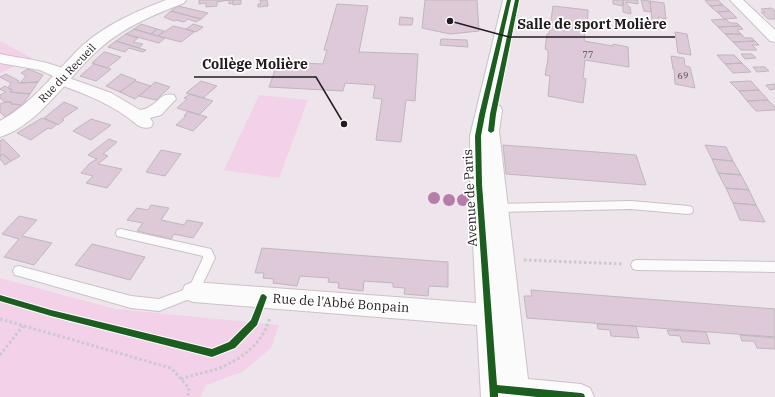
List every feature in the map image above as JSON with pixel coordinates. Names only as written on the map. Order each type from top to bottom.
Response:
[{"type":"street","name":"Rue du Recueil","points":[[0,130],[32,109],[89,49],[110,33],[143,15],[179,0]]},
{"type":"street","name":"Avenue de Paris","points":[[505,393],[488,315],[479,184],[478,136],[508,0]]},
{"type":"street","name":"Avenue de Paris","points":[[505,393],[504,260],[493,153],[492,122],[516,0]]},
{"type":"street","points":[[736,0],[775,38]]},
{"type":"street","points":[[0,58],[43,66],[62,78],[102,94],[126,107],[141,119],[155,111],[168,99]]},
{"type":"street","name":"Rue de l'Abbé Bonpain","points":[[194,292],[488,315]]},
{"type":"street","points":[[505,393],[581,397]]},
{"type":"lane","points":[[499,208],[631,205],[688,210]]},
{"type":"lane","points":[[19,271],[131,302],[159,305],[194,292],[209,258],[207,252],[121,233]]},
{"type":"lane","points":[[637,265],[775,267]]},
{"type":"path","points":[[504,260],[637,265]]},
{"type":"path","points":[[181,379],[196,373],[230,364],[260,340],[267,328],[276,298]]},
{"type":"path","points":[[0,319],[171,368],[189,388],[188,397]]},
{"type":"path","points":[[0,355],[23,326]]},
{"type":"shaded area","points":[[0,41],[32,58],[0,73]]},
{"type":"shaded area","points":[[259,95],[308,100],[279,178],[224,170]]},
{"type":"shaded area","points":[[0,278],[115,309],[279,325],[271,348],[242,372],[206,385],[200,397],[0,397]]},
{"type":"building","points":[[199,0],[229,0],[217,2],[217,6],[206,7],[206,3],[199,4]]},
{"type":"building","points":[[229,0],[233,0],[233,3],[229,4]]},
{"type":"building","points":[[233,0],[241,0],[241,4],[233,5]]},
{"type":"building","points":[[260,0],[267,0],[268,6],[258,7],[258,4],[261,4]]},
{"type":"building","points":[[425,0],[477,0],[479,31],[450,34],[422,28]]},
{"type":"building","points":[[613,0],[623,0],[623,6],[613,4]]},
{"type":"building","points":[[623,0],[638,0],[638,4],[626,2],[630,7],[631,14],[623,12]]},
{"type":"building","points":[[641,0],[650,1],[651,12],[644,11]]},
{"type":"building","points":[[705,0],[718,0],[723,5],[710,6]]},
{"type":"building","points":[[650,1],[664,3],[666,19],[658,17],[661,30],[653,28]]},
{"type":"building","points":[[337,4],[368,6],[359,52],[418,54],[415,101],[406,100],[401,142],[376,140],[382,99],[373,98],[375,85],[345,83],[343,91],[269,87],[278,62],[323,64],[327,50],[324,50]]},
{"type":"building","points":[[723,5],[730,11],[717,12],[710,6]]},
{"type":"building","points":[[178,6],[208,13],[201,19],[171,11]]},
{"type":"building","points":[[553,6],[588,10],[587,32],[585,32],[584,41],[628,47],[629,67],[585,60],[583,78],[586,79],[583,103],[548,96],[550,76],[545,75],[548,50],[545,49]]},
{"type":"building","points":[[772,8],[775,11],[775,19],[768,19],[761,12],[765,12],[761,9]]},
{"type":"building","points":[[171,11],[201,19],[196,22],[188,19],[184,22],[174,21],[164,17]]},
{"type":"building","points":[[730,11],[737,18],[724,19],[717,12]]},
{"type":"building","points":[[400,17],[413,18],[412,25],[399,25]]},
{"type":"building","points":[[726,19],[730,23],[737,23],[740,26],[718,27],[711,20]]},
{"type":"building","points":[[141,24],[157,29],[151,34],[134,29]]},
{"type":"building","points":[[193,24],[203,27],[196,32],[186,29]]},
{"type":"building","points":[[173,26],[194,32],[181,42],[158,36]]},
{"type":"building","points":[[740,26],[743,29],[737,30],[741,34],[725,34],[718,27]]},
{"type":"building","points":[[134,29],[165,38],[159,43],[126,34]]},
{"type":"building","points":[[157,29],[164,31],[158,36],[151,34]]},
{"type":"building","points":[[675,32],[687,34],[691,55],[678,53]]},
{"type":"building","points":[[126,34],[138,38],[133,42],[143,44],[139,48],[116,41]]},
{"type":"building","points":[[725,34],[741,34],[745,38],[752,38],[755,41],[733,42]]},
{"type":"building","points":[[441,39],[467,40],[468,47],[440,45]]},
{"type":"building","points":[[116,41],[146,50],[143,52],[129,48],[125,52],[108,47]]},
{"type":"building","points":[[755,41],[759,45],[752,45],[757,50],[741,50],[733,42]]},
{"type":"building","points":[[104,52],[121,57],[107,68],[92,63]]},
{"type":"building","points":[[741,54],[752,54],[756,58],[745,59]]},
{"type":"building","points":[[717,55],[734,55],[742,63],[725,64]]},
{"type":"building","points":[[671,56],[684,58],[685,66],[690,67],[695,88],[675,84]]},
{"type":"building","points":[[227,63],[234,65],[228,71],[221,69]]},
{"type":"building","points":[[742,63],[751,72],[733,73],[725,64]]},
{"type":"building","points":[[94,64],[111,69],[96,81],[80,76]]},
{"type":"building","points":[[753,67],[765,67],[769,71],[757,72]]},
{"type":"building","points":[[28,69],[43,75],[38,82],[20,83],[26,76],[21,73]]},
{"type":"building","points":[[6,74],[19,81],[17,83],[38,82],[30,94],[10,92],[12,90],[8,88],[11,83],[0,77]]},
{"type":"building","points":[[121,74],[136,80],[120,92],[106,86]]},
{"type":"building","points":[[135,81],[151,86],[135,99],[120,92]]},
{"type":"building","points":[[201,81],[217,86],[203,98],[186,93]]},
{"type":"building","points":[[751,81],[759,90],[739,91],[730,82]]},
{"type":"building","points":[[155,82],[170,87],[156,100],[139,96]]},
{"type":"building","points":[[775,84],[775,89],[770,90],[766,85]]},
{"type":"building","points":[[5,86],[12,90],[10,92],[30,94],[22,105],[11,104],[11,102],[5,102],[0,98],[0,95],[6,92],[0,89]]},
{"type":"building","points":[[759,90],[768,100],[747,101],[739,91]]},
{"type":"building","points":[[190,94],[213,101],[199,115],[177,108],[187,99],[184,98]]},
{"type":"building","points":[[768,100],[775,107],[775,110],[756,111],[747,101]]},
{"type":"building","points":[[5,102],[22,105],[5,117],[0,112],[0,104]]},
{"type":"building","points":[[64,102],[78,108],[62,119],[64,120],[58,125],[44,118]]},
{"type":"building","points":[[188,111],[207,117],[193,131],[176,125],[186,116],[184,116]]},
{"type":"building","points":[[42,118],[57,124],[51,129],[48,128],[31,140],[17,133]]},
{"type":"building","points":[[91,119],[111,125],[91,140],[73,131]]},
{"type":"building","points":[[3,139],[20,156],[11,161],[3,154],[0,156],[0,141]]},
{"type":"building","points":[[109,139],[117,142],[103,154],[108,156],[98,164],[122,169],[107,188],[86,183],[93,176],[81,173],[90,163],[97,159],[88,155]]},
{"type":"building","points":[[503,145],[636,155],[646,185],[506,174]]},
{"type":"building","points":[[705,145],[726,147],[733,161],[712,159]]},
{"type":"building","points":[[161,150],[181,154],[165,176],[146,172]]},
{"type":"building","points":[[3,154],[11,161],[5,165],[0,159],[0,156]]},
{"type":"building","points":[[712,159],[733,161],[741,175],[718,173]]},
{"type":"building","points":[[718,173],[741,175],[749,190],[726,188]]},
{"type":"building","points":[[726,188],[749,190],[756,205],[733,203]]},
{"type":"building","points":[[733,203],[756,205],[765,222],[740,220]]},
{"type":"building","points":[[151,205],[169,208],[161,220],[184,225],[187,220],[203,223],[193,238],[174,234],[171,239],[137,231],[143,223],[127,220],[137,208],[148,210]]},
{"type":"building","points":[[19,216],[37,220],[22,236],[52,243],[34,265],[4,257],[19,239],[2,234]]},
{"type":"building","points":[[92,244],[145,257],[130,280],[75,265]]},
{"type":"building","points":[[262,248],[448,262],[448,287],[429,286],[428,296],[404,294],[405,288],[393,287],[393,283],[364,281],[363,291],[338,288],[339,283],[328,282],[329,278],[300,276],[297,286],[273,283],[274,279],[263,278],[264,273],[255,273]]},
{"type":"building","points":[[531,290],[775,309],[775,337],[527,318],[524,296],[532,296]]},
{"type":"building","points":[[597,324],[636,326],[639,338],[611,336],[610,330],[598,329]]},
{"type":"building","points":[[667,330],[706,332],[710,344],[682,342],[680,336],[669,335]]},
{"type":"building","points":[[740,335],[775,338],[775,349],[757,348],[754,341],[742,341]]},
{"type":"cycle path","points":[[494,397],[479,184],[478,136],[509,0]]},
{"type":"cycle path","points":[[491,131],[493,114],[517,0]]},
{"type":"cycle path","points":[[0,298],[51,313],[212,353],[232,345],[254,322],[263,297]]},
{"type":"cycle path","points":[[493,389],[581,397]]},
{"type":"place","name":"Salle de sport Molière","points":[[450,21]]},
{"type":"place","name":"Collège Molière","points":[[344,124]]}]
